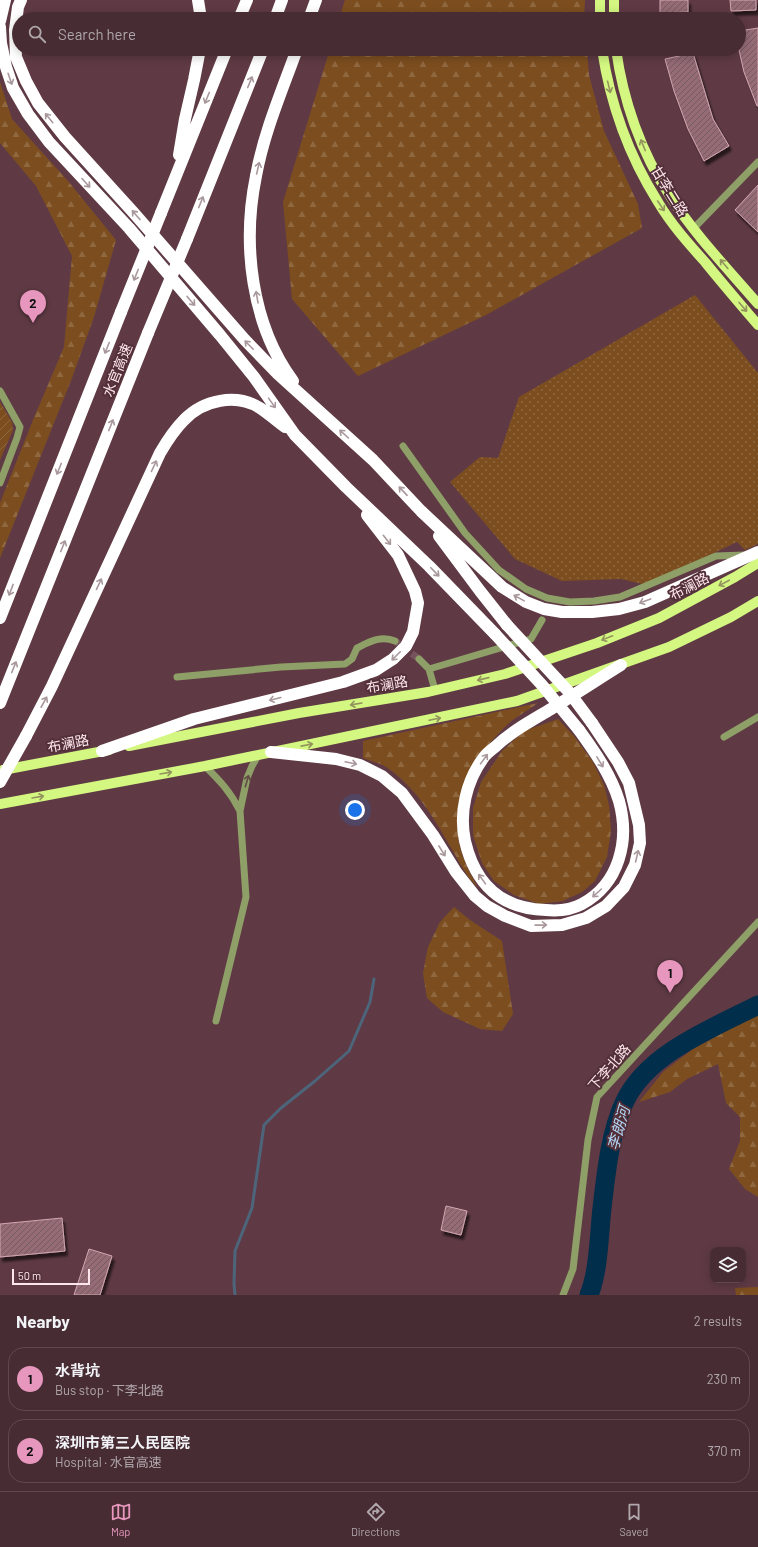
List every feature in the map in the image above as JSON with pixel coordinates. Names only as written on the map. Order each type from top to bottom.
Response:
[{"type":"highway","points":[[0,21],[5,0]]},
{"type":"highway","points":[[17,12],[21,0]]},
{"type":"highway","points":[[198,0],[200,12]]},
{"type":"highway","points":[[242,12],[247,0]]},
{"type":"highway","points":[[278,12],[282,0]]},
{"type":"highway","points":[[311,12],[316,0]]},
{"type":"highway","points":[[0,27],[1,43],[6,67],[13,88],[28,114],[49,142],[129,228],[220,335],[254,377],[295,435]]},
{"type":"highway","points":[[16,56],[26,81],[38,103],[65,137],[245,340],[278,374],[373,460],[421,511],[487,574],[507,590],[526,602],[544,609],[562,612],[592,612],[619,609],[639,604],[756,557]]},
{"type":"highway","points":[[175,178],[184,119],[198,56]]},
{"type":"highway","name":"水官高速","points":[[0,618],[224,56]]},
{"type":"highway","name":"水官高速","points":[[0,703],[260,56]]},
{"type":"highway","points":[[294,56],[269,125],[255,177],[250,226],[251,254],[258,303],[265,326],[285,370],[312,405]]},
{"type":"highway","points":[[0,782],[52,686],[160,453],[184,419],[199,408],[228,400],[245,402],[259,408],[295,435],[346,487],[429,566],[547,690],[579,730],[610,777],[619,802],[624,830],[621,854],[611,879],[596,895],[580,905],[556,911],[532,910],[509,904],[491,891],[480,876],[468,853],[463,829],[464,802],[472,779],[484,757],[504,738],[620,665]]},
{"type":"highway","points":[[102,751],[194,719],[343,682],[376,670],[398,655],[406,646],[413,632],[418,603],[415,590],[398,555],[346,487]]},
{"type":"highway","points":[[265,753],[336,760],[360,765],[382,776],[402,793],[433,835],[456,872],[475,896],[487,906],[505,916],[531,926],[562,925],[586,918],[606,906],[624,888],[634,865],[640,843],[639,825],[629,783],[618,762],[569,692],[507,626],[421,511]]},
{"type":"main road","points":[[600,0],[600,12]]},
{"type":"main road","points":[[614,0],[614,12]]},
{"type":"main road","name":"甘李二路","points":[[603,56],[613,101],[625,136],[640,171],[658,203],[680,233],[758,325]]},
{"type":"main road","name":"甘李二路","points":[[617,56],[626,97],[650,162],[670,196],[694,228],[758,304]]},
{"type":"main road","name":"布澜路","points":[[0,770],[300,713],[435,690],[505,674],[597,643],[659,618],[735,578],[756,557]]},
{"type":"main road","points":[[0,804],[204,766],[378,731],[510,702],[669,647],[731,617],[758,601]]},
{"type":"street","points":[[694,228],[758,162]]},
{"type":"street","points":[[0,391],[20,427],[0,483]]},
{"type":"street","points":[[403,446],[465,533],[499,570],[526,589],[546,599],[570,602],[594,601],[620,597],[716,556],[756,557]]},
{"type":"street","points":[[429,669],[531,639],[542,620]]},
{"type":"street","points":[[177,677],[281,667],[345,664],[352,659],[357,648],[367,643],[384,638],[395,641]]},
{"type":"street","points":[[419,659],[429,669],[435,690]]},
{"type":"street","points":[[724,737],[758,716]]},
{"type":"street","points":[[216,1021],[246,897],[240,811],[252,766],[265,753]]},
{"type":"street","points":[[204,766],[223,784],[234,798],[240,811]]},
{"type":"street","name":"下李北路","points":[[563,1295],[573,1269],[588,1140],[597,1097],[758,922]]},
{"type":"green space","points":[[345,0],[585,0],[584,12],[341,12]]},
{"type":"green space","points":[[328,56],[588,56],[589,75],[604,131],[638,204],[642,228],[486,315],[358,376],[292,299],[283,202]]},
{"type":"green space","points":[[0,82],[12,119],[68,181],[116,240],[94,317],[72,378],[0,558],[0,503],[64,347],[72,256],[36,186],[0,143]]},
{"type":"green space","points":[[695,295],[758,373],[758,544],[745,550],[737,542],[647,585],[621,579],[562,581],[515,559],[450,482],[480,457],[498,458],[519,397]]},
{"type":"green space","points":[[0,402],[12,422],[13,430],[0,460]]},
{"type":"green space","points":[[538,703],[508,724],[497,735],[478,760],[464,788],[458,818],[458,834],[460,848],[465,862],[478,888],[469,878],[433,818],[412,790],[386,767],[363,758],[363,741]]},
{"type":"green space","points":[[558,719],[574,736],[593,762],[604,785],[609,805],[611,831],[607,857],[595,881],[582,892],[563,901],[539,904],[514,895],[494,881],[482,863],[473,835],[473,808],[481,782],[502,751],[524,731]]},
{"type":"green space","points":[[454,907],[470,920],[502,941],[513,1014],[502,1031],[480,1029],[443,1012],[427,998],[423,973],[428,947],[440,922]]},
{"type":"green space","points":[[758,1013],[758,1197],[745,1189],[729,1169],[740,1141],[740,1117],[726,1103],[718,1064],[687,1079],[670,1092],[639,1102],[663,1072],[693,1049]]},
{"type":"green space","points":[[758,1287],[758,1295],[736,1295],[735,1288]]},
{"type":"building","points":[[660,0],[688,0],[688,12],[660,12]]},
{"type":"building","points":[[730,0],[756,0],[756,10],[731,11]]},
{"type":"building","points":[[758,28],[758,106],[744,72],[740,56],[746,56],[746,30]]},
{"type":"building","points":[[679,56],[694,56],[713,119],[729,146],[704,161],[688,129],[674,91],[665,59]]},
{"type":"building","points":[[758,185],[758,232],[735,210]]},
{"type":"building","points":[[446,1206],[467,1211],[461,1235],[441,1230]]},
{"type":"building","points":[[62,1218],[65,1251],[0,1257],[0,1224]]},
{"type":"building","points":[[89,1249],[112,1256],[100,1295],[74,1295]]},
{"type":"waterway","points":[[235,1295],[235,1251],[252,1208],[264,1125],[281,1108],[349,1051],[370,1002],[374,979]]},
{"type":"waterway","name":"李朗河","points":[[589,1295],[597,1264],[609,1153],[616,1126],[625,1101],[635,1084],[649,1069],[665,1056],[702,1033],[758,1005]]},
{"type":"tunnel","points":[[395,641],[419,659]]},
{"type":"place","name":"深圳市第三人民医院","points":[[33,323]]},
{"type":"place","name":"水背坑","points":[[670,993]]}]
